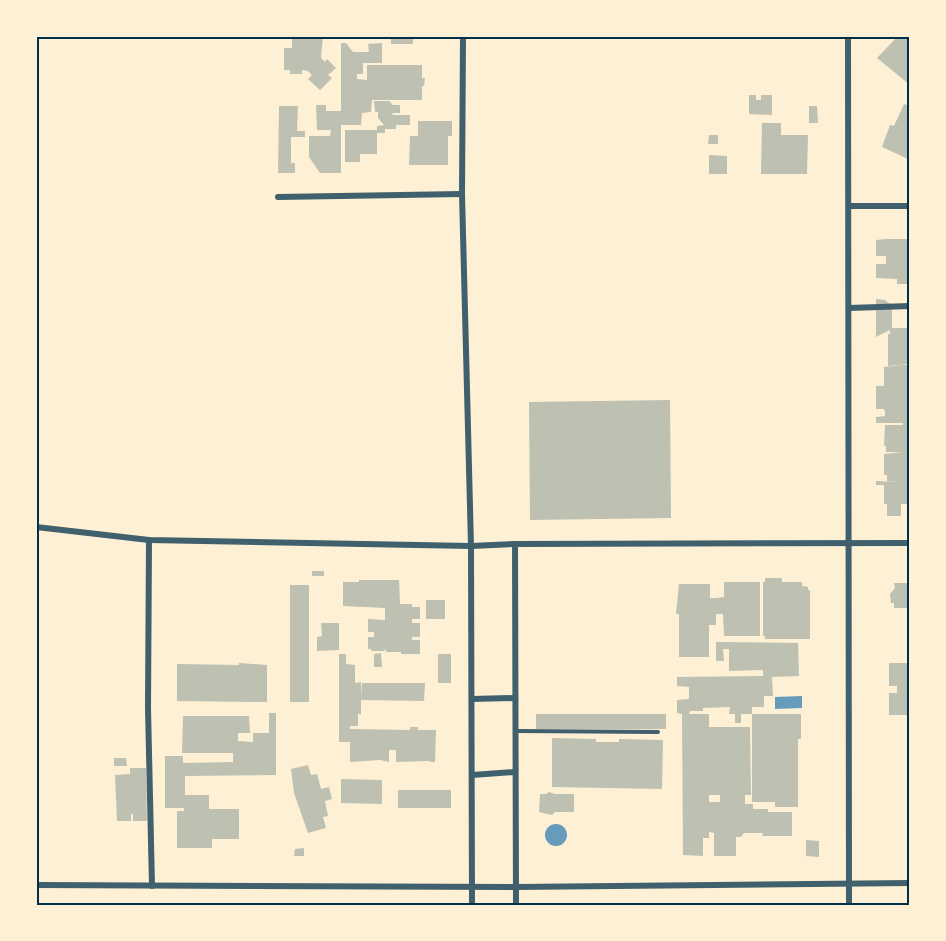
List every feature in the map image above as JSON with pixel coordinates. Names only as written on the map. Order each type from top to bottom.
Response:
[{"type":"street","points":[[463,36],[462,194],[471,546],[472,905]]},
{"type":"street","points":[[848,36],[849,905]]},
{"type":"street","points":[[278,197],[462,194]]},
{"type":"street","points":[[849,206],[910,206]]},
{"type":"street","points":[[849,308],[910,306]]},
{"type":"street","points":[[36,527],[149,540],[471,546],[910,543]]},
{"type":"street","points":[[149,540],[148,708],[152,886]]},
{"type":"street","points":[[515,544],[516,905]]},
{"type":"street","points":[[472,699],[515,698]]},
{"type":"street","points":[[472,775],[515,772]]},
{"type":"street","points":[[36,885],[516,887],[910,883]]},
{"type":"lane","points":[[515,731],[658,732]]},
{"type":"water","points":[[802,696],[802,708],[775,709],[775,697]]},
{"type":"water","points":[[556,824],[564,827],[567,835],[564,843],[556,846],[548,843],[545,835],[548,827]]},
{"type":"building","points":[[292,36],[323,36],[321,58],[325,62],[327,59],[336,68],[328,75],[332,78],[320,90],[308,79],[312,75],[308,71],[302,70],[302,74],[290,74],[290,70],[284,70],[284,48],[292,48]]},
{"type":"building","points":[[391,36],[413,36],[413,44],[391,44]]},
{"type":"building","points":[[898,36],[910,36],[910,85],[877,58]]},
{"type":"building","points":[[341,43],[346,43],[353,52],[369,52],[368,44],[382,43],[382,63],[363,63],[363,74],[357,74],[357,79],[367,80],[367,65],[422,65],[422,78],[425,78],[424,86],[422,86],[422,100],[372,100],[371,112],[362,113],[361,125],[341,125],[341,173],[320,173],[309,157],[309,136],[330,136],[331,130],[317,130],[316,105],[326,105],[326,111],[341,111]]},
{"type":"building","points":[[749,95],[756,95],[756,100],[761,100],[761,95],[772,95],[772,115],[749,114]]},
{"type":"building","points":[[374,101],[389,101],[393,105],[400,105],[400,113],[392,113],[393,115],[410,115],[410,125],[396,125],[396,129],[385,129],[385,133],[377,133],[377,154],[360,154],[360,162],[345,162],[345,130],[377,130],[377,126],[384,125],[378,118],[378,112],[375,112]]},
{"type":"building","points":[[904,104],[910,106],[910,160],[882,147],[890,125],[894,126]]},
{"type":"building","points":[[279,106],[298,106],[297,131],[305,131],[305,137],[291,137],[291,163],[295,163],[295,173],[278,173]]},
{"type":"building","points":[[809,106],[817,106],[818,123],[809,123]]},
{"type":"building","points":[[418,121],[452,121],[452,136],[448,136],[448,165],[409,165],[410,136],[418,136]]},
{"type":"building","points":[[762,123],[781,123],[781,135],[808,135],[807,174],[761,174]]},
{"type":"building","points":[[709,135],[718,135],[718,144],[708,144]]},
{"type":"building","points":[[709,155],[727,156],[727,174],[709,174]]},
{"type":"building","points":[[908,239],[910,284],[897,284],[897,279],[876,278],[876,264],[886,264],[886,256],[876,256],[876,240]]},
{"type":"building","points":[[876,299],[885,300],[892,306],[892,328],[910,328],[910,364],[888,366],[890,330],[876,337]]},
{"type":"building","points":[[910,365],[910,504],[901,504],[901,516],[887,516],[887,504],[884,504],[884,485],[876,485],[876,481],[902,482],[887,481],[887,475],[884,475],[884,454],[902,452],[886,452],[885,425],[903,425],[903,423],[876,423],[876,417],[885,416],[885,412],[884,409],[876,409],[876,386],[884,386],[884,367]]},
{"type":"building","points":[[670,400],[671,518],[530,520],[529,402]]},
{"type":"building","points":[[312,571],[324,571],[324,576],[312,576]]},
{"type":"building","points":[[765,578],[782,578],[782,582],[802,582],[802,586],[808,587],[810,590],[810,639],[765,639],[763,636],[763,582]]},
{"type":"building","points":[[359,580],[399,580],[400,604],[420,607],[420,619],[412,619],[412,623],[420,623],[420,637],[412,637],[412,640],[420,640],[420,654],[401,654],[401,652],[386,652],[386,649],[371,651],[368,649],[368,637],[374,637],[374,632],[368,632],[368,619],[385,620],[385,608],[343,606],[343,582],[359,582]]},
{"type":"building","points":[[724,582],[760,582],[760,636],[724,636],[723,614],[716,614],[716,625],[709,625],[709,657],[679,657],[679,614],[676,614],[679,584],[710,584],[710,598],[716,598],[724,597]]},
{"type":"building","points":[[894,583],[910,583],[910,608],[894,608],[890,594],[895,588]]},
{"type":"building","points":[[290,585],[309,585],[309,702],[290,702]]},
{"type":"building","points":[[426,600],[445,600],[445,619],[426,619]]},
{"type":"building","points":[[321,623],[339,623],[339,650],[317,651],[317,637],[322,636]]},
{"type":"building","points":[[716,642],[798,643],[799,676],[772,677],[773,696],[764,696],[764,707],[752,707],[752,714],[741,714],[741,723],[735,723],[735,714],[729,714],[730,707],[703,708],[703,711],[690,711],[689,714],[709,714],[709,727],[750,727],[751,795],[745,795],[745,804],[753,804],[753,809],[768,809],[768,812],[792,812],[792,836],[762,836],[763,833],[744,833],[741,837],[736,837],[736,856],[714,856],[714,833],[709,832],[709,838],[703,838],[703,856],[683,855],[682,714],[677,713],[677,700],[689,699],[689,687],[677,686],[677,677],[763,676],[763,670],[729,671],[729,649],[723,649],[724,661],[716,661]],"holes":[[[709,795],[720,795],[720,802],[709,802]]]},
{"type":"building","points":[[381,653],[382,667],[374,667],[374,654]]},
{"type":"building","points":[[339,654],[346,654],[346,664],[355,665],[355,683],[361,682],[361,696],[362,683],[425,683],[424,701],[361,700],[358,726],[350,726],[350,729],[410,730],[410,727],[418,727],[418,730],[436,730],[435,762],[396,762],[396,750],[389,750],[389,762],[380,760],[350,762],[350,742],[339,742]]},
{"type":"building","points":[[438,654],[451,654],[451,683],[438,683]]},
{"type":"building","points":[[239,663],[267,665],[267,702],[177,701],[177,664],[239,665]]},
{"type":"building","points":[[889,663],[910,663],[910,715],[889,715],[889,693],[897,693],[897,686],[889,686]]},
{"type":"building","points":[[269,713],[276,713],[276,775],[185,776],[185,795],[209,795],[209,809],[239,809],[239,839],[212,839],[212,848],[177,848],[177,811],[184,811],[184,808],[165,808],[165,756],[183,756],[183,763],[233,762],[233,753],[182,753],[183,716],[249,716],[250,733],[238,733],[238,741],[253,742],[253,733],[269,733]]},
{"type":"building","points":[[536,714],[666,714],[666,729],[536,729]]},
{"type":"building","points":[[752,714],[801,714],[801,739],[798,739],[798,807],[775,807],[775,802],[752,802]]},
{"type":"building","points":[[552,738],[596,739],[596,742],[619,742],[619,739],[663,740],[662,789],[552,787]]},
{"type":"building","points":[[114,758],[126,758],[127,766],[114,766]]},
{"type":"building","points":[[308,765],[311,775],[317,774],[321,789],[329,787],[332,799],[325,801],[328,816],[323,817],[326,828],[308,833],[294,793],[291,769]]},
{"type":"building","points":[[130,768],[146,768],[147,821],[133,821],[131,813],[131,821],[117,821],[115,775],[130,774]]},
{"type":"building","points":[[341,779],[382,780],[382,804],[341,803]]},
{"type":"building","points":[[398,790],[451,790],[451,808],[398,808]]},
{"type":"building","points":[[549,792],[574,794],[574,812],[555,812],[552,815],[539,812],[540,794]]},
{"type":"building","points":[[806,840],[819,841],[819,857],[806,856]]},
{"type":"building","points":[[304,848],[304,856],[294,856],[295,849]]}]
